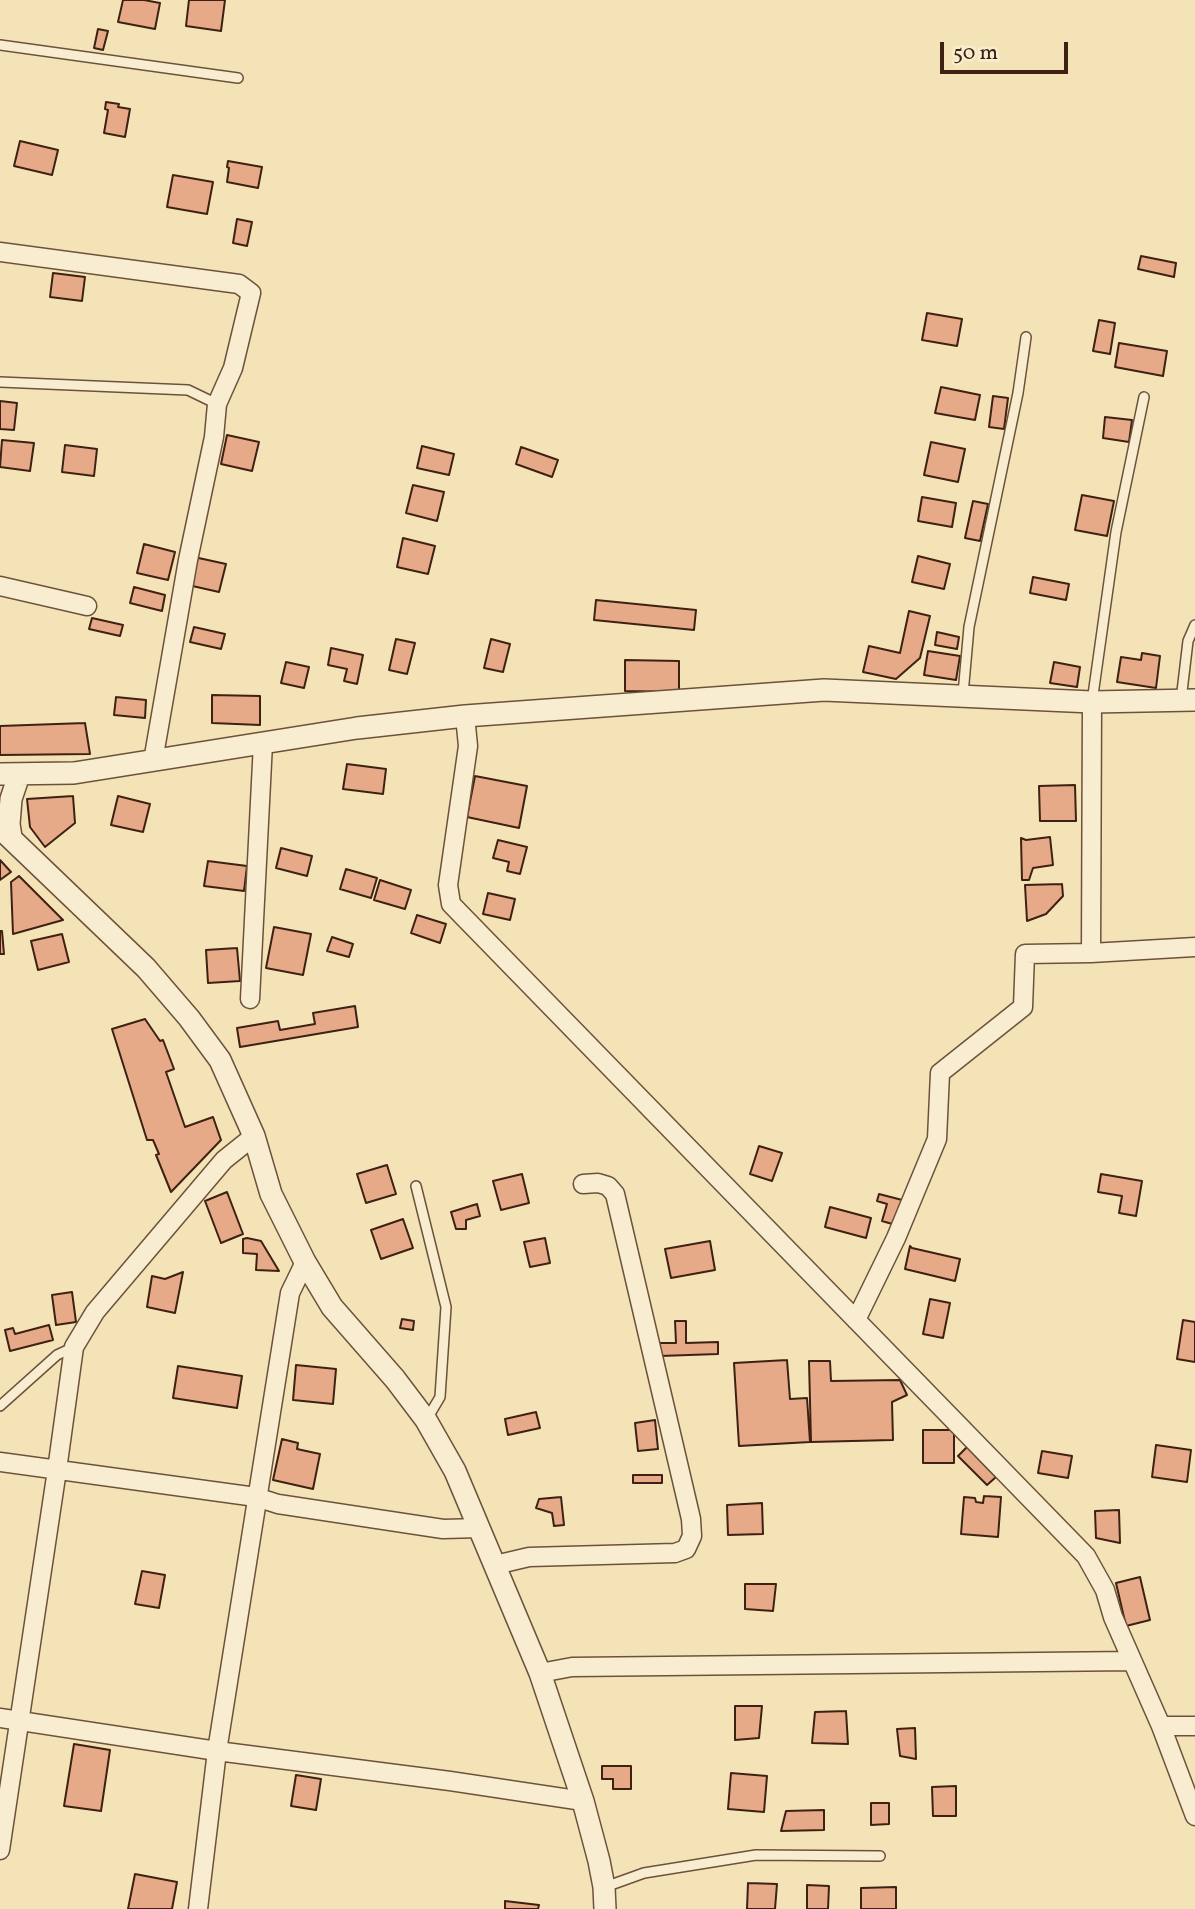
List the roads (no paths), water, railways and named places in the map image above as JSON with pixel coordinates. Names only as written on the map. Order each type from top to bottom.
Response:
[{"type":"street","points":[[0,252],[239,284],[251,293],[233,369],[217,404],[214,437],[188,560],[153,761]]},
{"type":"street","points":[[0,586],[87,607]]},
{"type":"street","points":[[605,1909],[599,1861],[583,1801],[540,1673],[455,1471],[426,1420],[395,1379],[332,1307],[304,1262],[271,1194],[254,1136],[220,1060],[189,1018],[146,968],[6,833],[11,799],[9,774],[74,773],[358,728],[465,716],[824,691],[1092,702],[1188,700]]},
{"type":"street","points":[[1091,954],[1092,702]]},
{"type":"street","points":[[465,716],[468,746],[448,885],[452,904],[1086,1556],[1105,1590],[1113,1617],[1161,1726],[1195,1816]]},
{"type":"street","points":[[250,999],[263,743]]},
{"type":"street","points":[[856,1320],[896,1238],[937,1139],[940,1073],[1023,1007],[1025,954],[1091,954],[1195,947]]},
{"type":"street","points":[[0,1850],[74,1347],[95,1312],[224,1160],[254,1136]]},
{"type":"street","points":[[495,1565],[529,1557],[675,1553],[686,1549],[692,1536],[691,1519],[615,1194],[608,1186],[598,1183],[583,1184]]},
{"type":"street","points":[[198,1909],[217,1751],[256,1497],[290,1293],[304,1262]]},
{"type":"street","points":[[0,1462],[256,1497],[278,1504],[443,1529],[480,1528]]},
{"type":"street","points":[[540,1673],[572,1667],[1132,1661]]},
{"type":"street","points":[[0,1718],[583,1801]]},
{"type":"street","points":[[1161,1726],[1195,1726]]},
{"type":"lane","points":[[0,45],[238,78]]},
{"type":"lane","points":[[962,696],[969,627],[1018,393],[1026,337]]},
{"type":"lane","points":[[0,382],[188,390],[217,404]]},
{"type":"lane","points":[[1092,702],[1116,533],[1144,397]]},
{"type":"lane","points":[[1188,700],[1188,641],[1195,625]]},
{"type":"lane","points":[[416,1186],[446,1307],[440,1397],[426,1420]]},
{"type":"lane","points":[[0,1406],[57,1355],[74,1347]]},
{"type":"lane","points":[[604,1887],[644,1873],[755,1855],[880,1856]]}]
